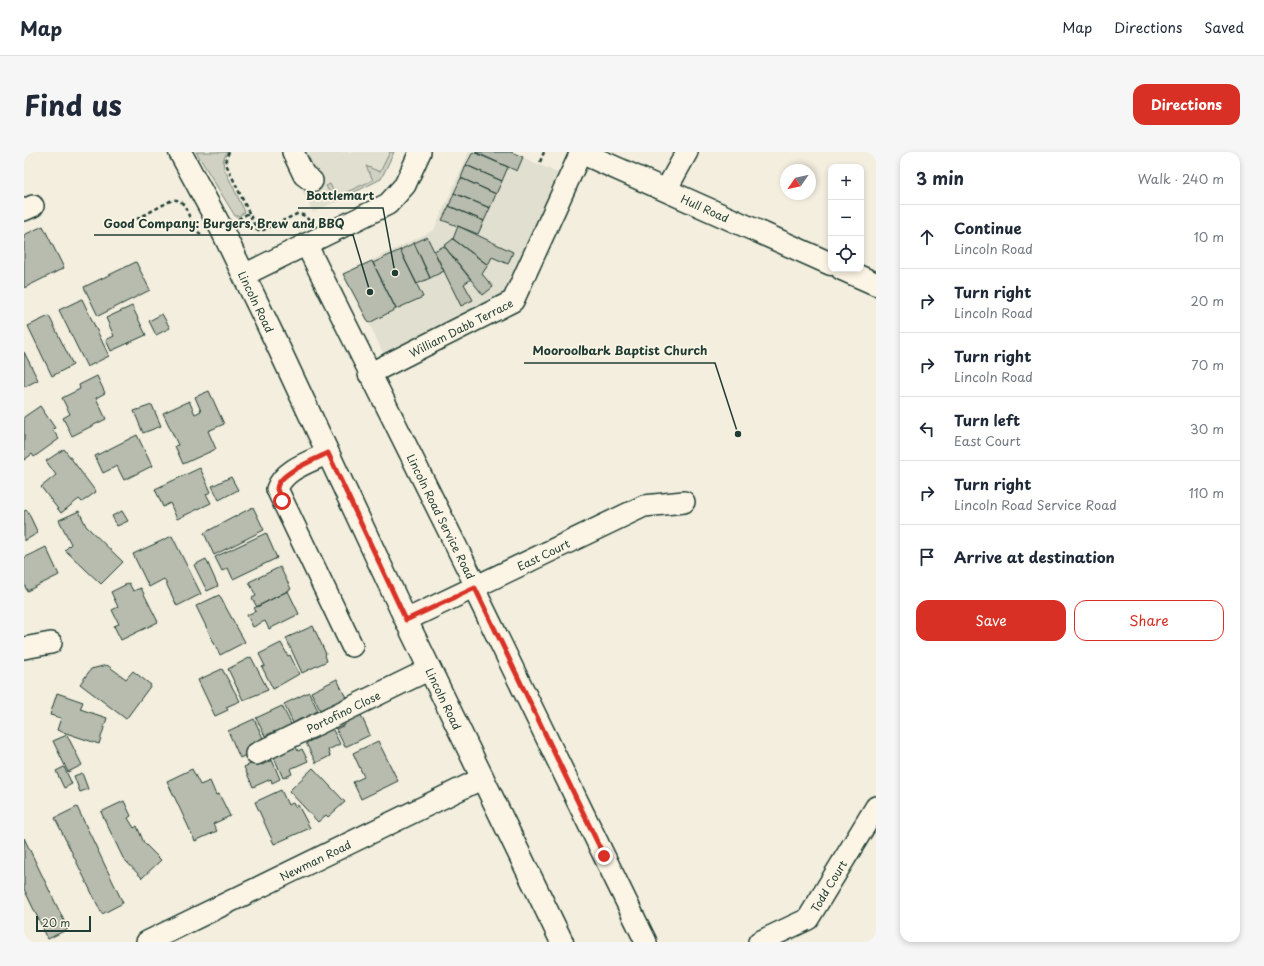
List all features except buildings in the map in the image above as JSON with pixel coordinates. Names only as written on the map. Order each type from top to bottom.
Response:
[{"type":"main road","name":"Lincoln Road","points":[[180,152],[244,275],[406,620],[562,942]]},
{"type":"main road","name":"Hull Road","points":[[580,152],[828,263]]},
{"type":"main road","points":[[849,272],[876,284]]},
{"type":"street","points":[[293,152],[304,175],[312,181]]},
{"type":"street","points":[[244,275],[388,204],[405,185],[420,152]]},
{"type":"street","name":"William Dabb Terrace","points":[[369,374],[513,301],[580,152]]},
{"type":"street","points":[[666,190],[687,152]]},
{"type":"street","name":"Lincoln Road Service Road","points":[[306,244],[475,588],[646,942]]},
{"type":"street","points":[[328,453],[295,469],[280,480],[277,489],[352,646]]},
{"type":"street","name":"East Court","points":[[406,620],[644,506],[684,502]]},
{"type":"street","points":[[24,648],[51,643]]},
{"type":"street","name":"Portofino Close","points":[[256,754],[430,669]]},
{"type":"street","name":"Newman Road","points":[[147,942],[482,778]]},
{"type":"street","name":"Todd Court","points":[[759,942],[808,919],[876,807]]},
{"type":"path","points":[[540,162],[544,152]]},
{"type":"shaded area","points":[[196,152],[227,152],[223,161],[224,168],[245,212],[239,216],[235,216]]},
{"type":"shaded area","points":[[284,152],[394,152],[381,179],[313,213]]},
{"type":"shaded area","points":[[390,152],[394,152],[381,179],[335,202],[326,186],[330,184],[336,197],[373,180],[366,166],[380,172]]},
{"type":"shaded area","points":[[469,152],[511,152],[562,175],[511,289],[488,307],[385,357],[343,274],[434,230]]},
{"type":"place","name":"Bottlemart","points":[[395,273]]},
{"type":"place","name":"Good Company: Burgers, Brew and BBQ","points":[[370,292]]},
{"type":"place","name":"Mooroolbark Baptist Church","points":[[738,434]]},
{"type":"route","points":[[282,501],[277,489],[280,480],[295,469],[328,453],[406,620],[475,588],[604,856]]}]
